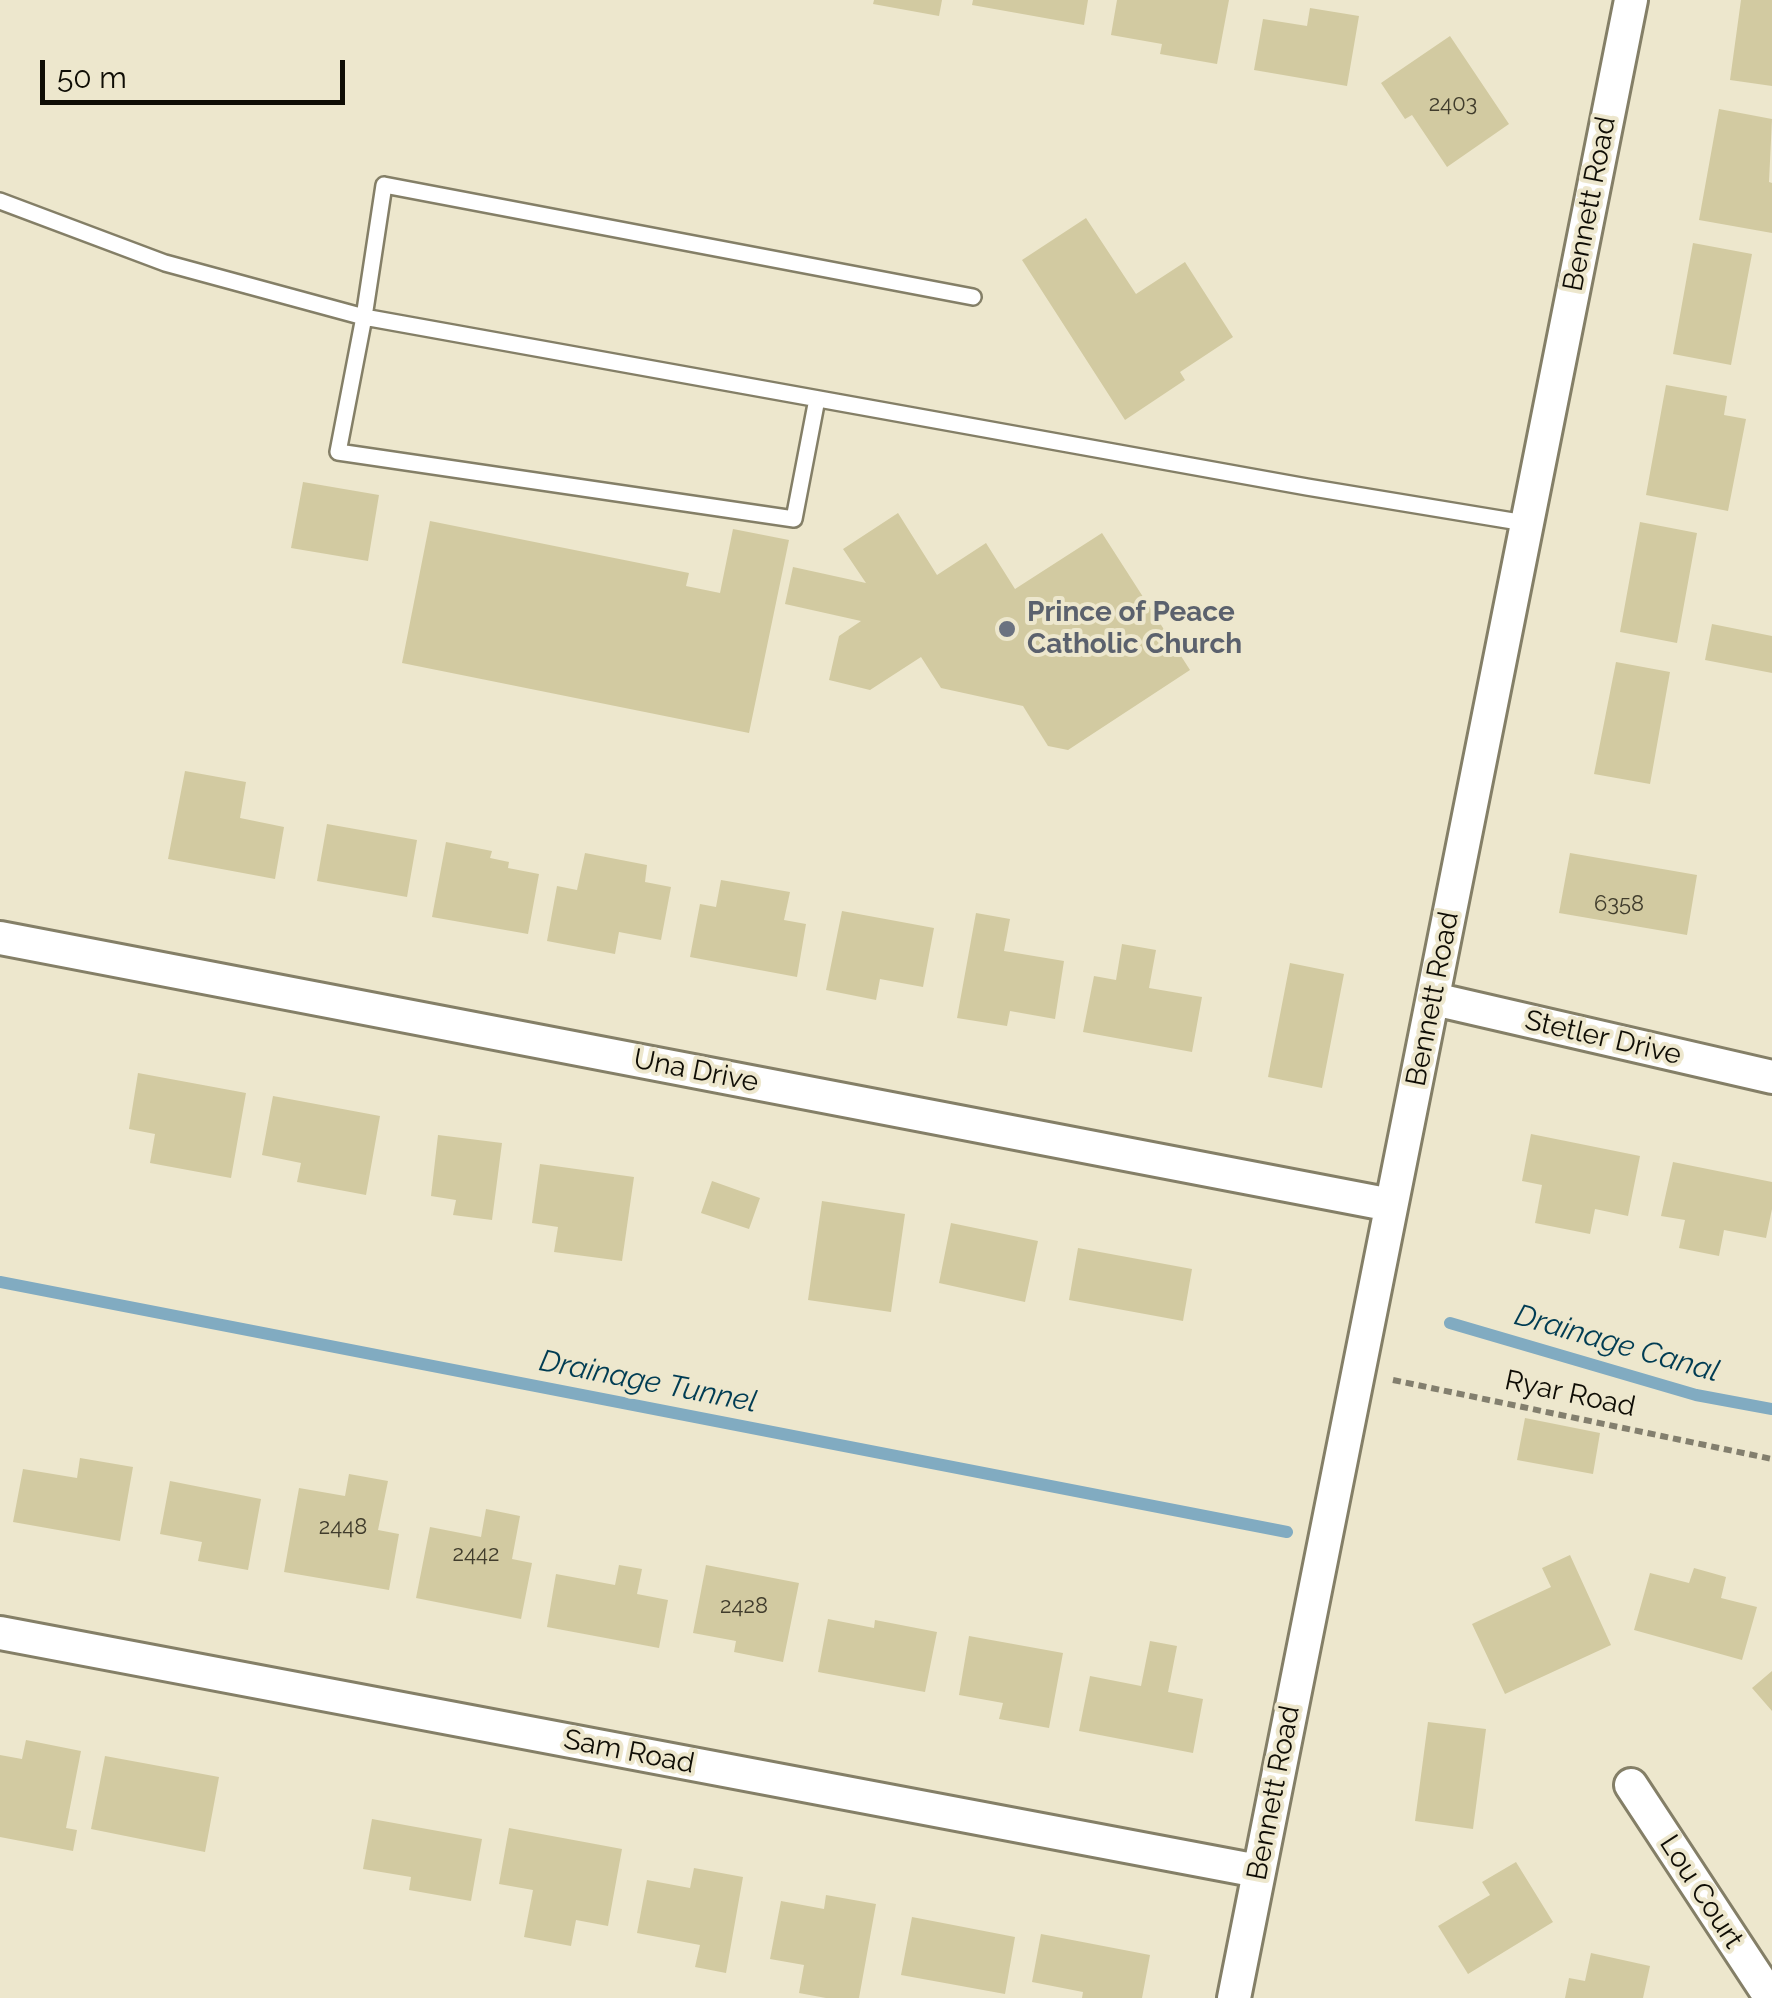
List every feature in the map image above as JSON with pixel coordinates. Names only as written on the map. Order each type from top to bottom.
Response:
[{"type":"street","name":"Bennett Road","points":[[1234,1998],[1631,0]]},
{"type":"street","name":"Una Drive","points":[[0,938],[1392,1205]]},
{"type":"street","name":"Stetler Drive","points":[[1434,998],[1772,1077]]},
{"type":"street","name":"Sam Road","points":[[0,1633],[1258,1872]]},
{"type":"street","name":"Lou Court","points":[[1631,1786],[1771,1998]]},
{"type":"lane","points":[[817,399],[794,520],[338,452],[384,185],[973,297]]},
{"type":"lane","points":[[0,201],[165,263],[364,317],[1525,522]]},
{"type":"path","name":"Ryar Road","points":[[1358,1373],[1772,1459]]},
{"type":"building","points":[[874,0],[942,0],[939,16],[873,4]]},
{"type":"building","points":[[973,0],[1088,0],[1084,25],[972,5]]},
{"type":"building","points":[[1117,0],[1229,0],[1217,64],[1160,54],[1162,44],[1111,35]]},
{"type":"building","points":[[1741,0],[1772,0],[1772,86],[1730,80]]},
{"type":"building","points":[[1310,8],[1359,16],[1347,86],[1254,70],[1263,19],[1307,26]]},
{"type":"building","points":[[1450,36],[1509,124],[1447,167],[1412,115],[1405,119],[1381,83]]},
{"type":"building","points":[[1719,109],[1772,119],[1772,233],[1699,220]]},
{"type":"building","points":[[1086,218],[1136,294],[1185,262],[1233,337],[1180,372],[1185,380],[1125,420],[1022,260]]},
{"type":"building","points":[[1693,243],[1752,254],[1731,365],[1673,354]]},
{"type":"building","points":[[1666,385],[1727,396],[1724,415],[1746,419],[1728,511],[1646,495]]},
{"type":"building","points":[[303,482],[379,495],[368,561],[291,548]]},
{"type":"building","name":"Prince of Peace Catholic Church","points":[[898,513],[937,575],[986,543],[1015,589],[1102,533],[1190,670],[1068,750],[1048,746],[1023,706],[941,688],[921,657],[870,690],[829,680],[839,636],[861,621],[785,604],[793,567],[866,583],[843,549]]},
{"type":"building","points":[[430,521],[689,573],[686,586],[720,593],[733,529],[789,540],[749,733],[402,663]]},
{"type":"building","points":[[1640,522],[1697,533],[1677,643],[1620,632]]},
{"type":"building","points":[[1712,624],[1772,636],[1772,673],[1705,660]]},
{"type":"building","points":[[1616,662],[1670,672],[1650,784],[1594,774]]},
{"type":"building","points":[[185,771],[246,782],[240,818],[284,827],[275,879],[168,859]]},
{"type":"building","points":[[327,824],[417,840],[407,897],[317,881]]},
{"type":"building","points":[[446,842],[492,851],[490,858],[509,862],[508,868],[539,874],[528,934],[432,917]]},
{"type":"building","points":[[585,853],[647,865],[645,882],[671,887],[661,940],[619,932],[615,954],[547,941],[557,886],[577,890]]},
{"type":"building","points":[[1570,853],[1697,875],[1687,935],[1559,913]]},
{"type":"building","points":[[721,880],[790,892],[784,920],[806,924],[797,977],[690,957],[700,904],[716,907]]},
{"type":"building","points":[[842,911],[934,928],[923,987],[880,979],[876,1000],[826,990]]},
{"type":"building","points":[[976,913],[1010,919],[1004,951],[1064,961],[1055,1019],[1010,1011],[1007,1026],[957,1018]]},
{"type":"building","points":[[1122,944],[1156,950],[1149,988],[1202,997],[1192,1052],[1083,1032],[1094,976],[1116,980]]},
{"type":"building","points":[[1290,963],[1344,974],[1322,1088],[1268,1077]]},
{"type":"building","points":[[138,1073],[246,1093],[231,1178],[150,1163],[155,1134],[129,1129]]},
{"type":"building","points":[[273,1096],[380,1116],[366,1195],[297,1182],[301,1163],[262,1155]]},
{"type":"building","points":[[1531,1134],[1640,1156],[1628,1216],[1595,1209],[1590,1234],[1535,1223],[1542,1185],[1522,1181]]},
{"type":"building","points":[[438,1135],[502,1143],[492,1220],[453,1215],[456,1200],[431,1196]]},
{"type":"building","points":[[1673,1162],[1772,1182],[1766,1238],[1724,1230],[1719,1256],[1679,1248],[1685,1220],[1661,1216]]},
{"type":"building","points":[[540,1164],[634,1177],[622,1261],[554,1252],[558,1227],[532,1223]]},
{"type":"building","points":[[712,1181],[760,1198],[749,1229],[701,1213]]},
{"type":"building","points":[[822,1201],[905,1214],[891,1312],[808,1300]]},
{"type":"building","points":[[951,1223],[1038,1241],[1025,1302],[939,1283]]},
{"type":"building","points":[[1078,1248],[1192,1269],[1183,1321],[1069,1300]]},
{"type":"building","points":[[1525,1418],[1600,1433],[1593,1474],[1517,1460]]},
{"type":"building","points":[[80,1458],[133,1467],[120,1541],[13,1522],[23,1469],[77,1478]]},
{"type":"building","points":[[349,1474],[388,1481],[378,1530],[399,1534],[389,1590],[284,1572],[299,1488],[345,1496]]},
{"type":"building","points":[[170,1481],[261,1499],[248,1570],[198,1561],[202,1542],[160,1534]]},
{"type":"building","points":[[486,1509],[520,1516],[512,1559],[532,1563],[521,1619],[416,1598],[430,1527],[481,1537]]},
{"type":"building","points":[[1570,1555],[1611,1645],[1505,1694],[1472,1624],[1551,1587],[1542,1568]]},
{"type":"building","points":[[619,1565],[642,1569],[637,1594],[668,1600],[659,1648],[547,1627],[556,1574],[615,1585]]},
{"type":"building","points":[[706,1565],[799,1583],[783,1662],[734,1652],[736,1641],[693,1633]]},
{"type":"building","points":[[1694,1568],[1726,1577],[1721,1598],[1757,1607],[1742,1660],[1634,1630],[1650,1573],[1689,1583]]},
{"type":"building","points":[[828,1619],[874,1628],[875,1620],[937,1632],[925,1692],[818,1672]]},
{"type":"building","points":[[969,1636],[1063,1653],[1049,1728],[999,1719],[1003,1703],[959,1695]]},
{"type":"building","points":[[1150,1641],[1177,1646],[1168,1692],[1203,1699],[1193,1753],[1079,1731],[1090,1676],[1141,1686]]},
{"type":"building","points":[[1772,1671],[1772,1711],[1752,1688]]},
{"type":"building","points":[[1428,1722],[1486,1729],[1473,1829],[1415,1821]]},
{"type":"building","points":[[26,1740],[81,1751],[66,1828],[77,1830],[73,1851],[0,1837],[0,1755],[22,1759]]},
{"type":"building","points":[[105,1756],[219,1777],[205,1852],[91,1829]]},
{"type":"building","points":[[372,1819],[482,1839],[471,1901],[409,1890],[411,1877],[363,1869]]},
{"type":"building","points":[[509,1828],[622,1849],[608,1926],[576,1920],[571,1946],[524,1937],[533,1890],[499,1884]]},
{"type":"building","points":[[1516,1862],[1553,1922],[1468,1974],[1438,1926],[1490,1895],[1482,1882]]},
{"type":"building","points":[[694,1868],[743,1877],[726,1973],[695,1967],[700,1945],[637,1933],[647,1880],[690,1888]]},
{"type":"building","points":[[826,1895],[876,1904],[859,1998],[799,1993],[804,1965],[770,1959],[781,1901],[824,1909]]},
{"type":"building","points":[[912,1917],[1015,1937],[1005,1994],[901,1975]]},
{"type":"building","points":[[1041,1934],[1150,1955],[1142,1998],[1082,1998],[1083,1992],[1032,1982]]},
{"type":"building","points":[[1591,1953],[1650,1966],[1643,1998],[1565,1998],[1569,1978],[1585,1981]]},
{"type":"waterway","name":"Drainage Tunnel","points":[[0,1282],[1287,1532]]},
{"type":"waterway","name":"Drainage Canal","points":[[1450,1323],[1696,1395],[1772,1409]]},
{"type":"place","name":"Prince of Peace Catholic Church","points":[[1007,629]]}]
